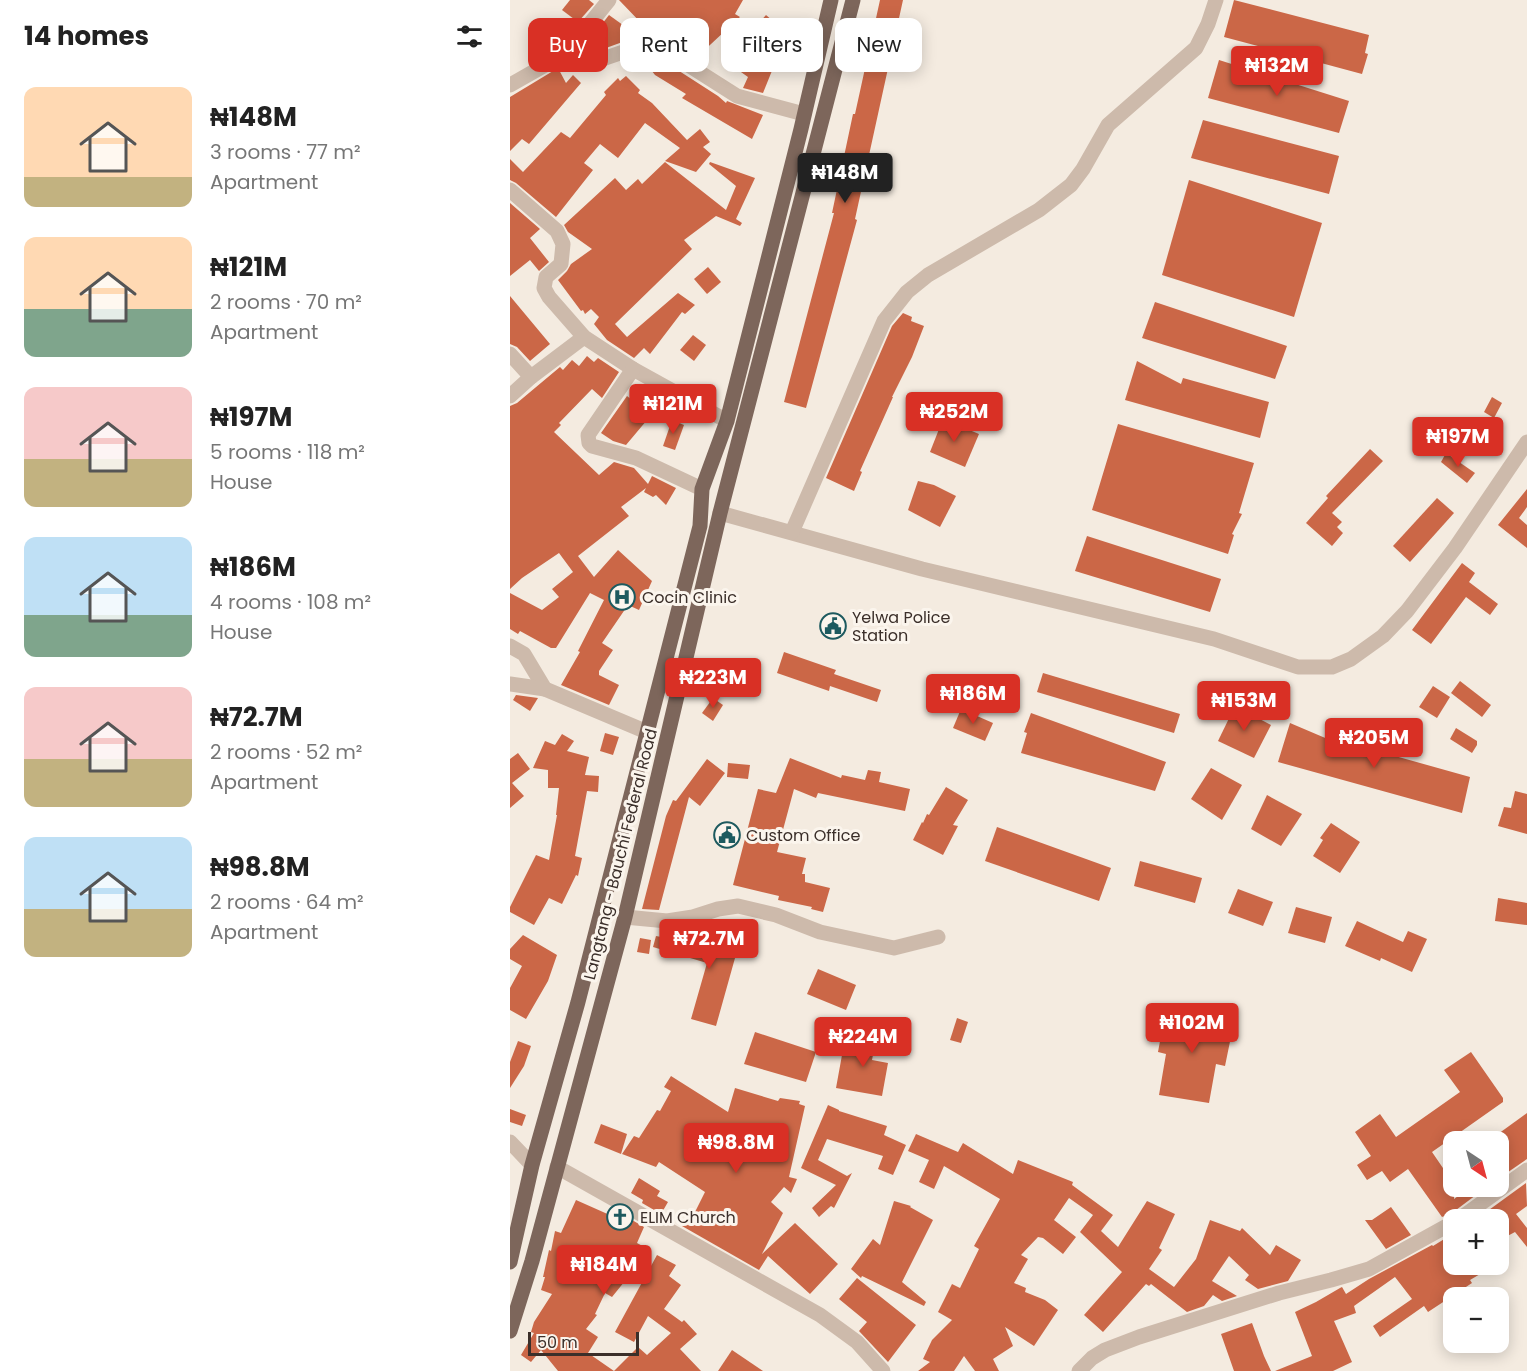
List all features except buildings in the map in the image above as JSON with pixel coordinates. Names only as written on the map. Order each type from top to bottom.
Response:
[{"type":"main road","points":[[510,1262],[532,1165],[578,1002],[700,526],[702,489],[727,421],[831,0]]},
{"type":"main road","name":"Langtang - Bauchi Federal Road","points":[[510,1331],[532,1261],[625,917],[720,513],[853,0]]},
{"type":"street","points":[[594,18],[609,0]]},
{"type":"street","points":[[792,532],[884,321],[895,306],[907,292],[928,275],[1039,210],[1071,184],[1083,169],[1108,124],[1196,48],[1208,24],[1216,0]]},
{"type":"street","points":[[608,57],[652,42],[736,96],[804,114]]},
{"type":"street","points":[[510,85],[533,72]]},
{"type":"street","points":[[510,190],[557,231],[564,244],[561,264],[546,277],[544,288],[549,297],[584,337],[633,369],[727,421]]},
{"type":"street","points":[[510,396],[584,337]]},
{"type":"street","points":[[510,354],[531,377]]},
{"type":"street","points":[[633,369],[588,435],[589,443],[592,446],[636,458],[702,489]]},
{"type":"street","points":[[720,513],[922,569],[1214,639],[1298,667],[1332,667],[1351,659],[1383,636],[1407,612],[1455,548],[1527,442]]},
{"type":"street","points":[[510,646],[524,654],[545,688]]},
{"type":"street","points":[[510,684],[545,688],[647,732]]},
{"type":"street","points":[[625,917],[667,921],[738,906],[776,915],[820,932],[894,948],[938,937]]},
{"type":"street","points":[[510,1142],[532,1165]]},
{"type":"street","points":[[557,1167],[820,1315],[857,1342],[883,1371]]},
{"type":"street","points":[[1473,1209],[1527,1170]]},
{"type":"street","points":[[1079,1371],[1092,1358],[1105,1350],[1139,1337],[1279,1293],[1369,1269],[1443,1228]]},
{"type":"place","name":"Cocin Clinic","points":[[622,597]]},
{"type":"place","name":"Yelwa Police Station","points":[[833,626]]},
{"type":"place","name":"Custom Office","points":[[727,835]]},
{"type":"place","name":"ELIM Church","points":[[620,1217]]}]
